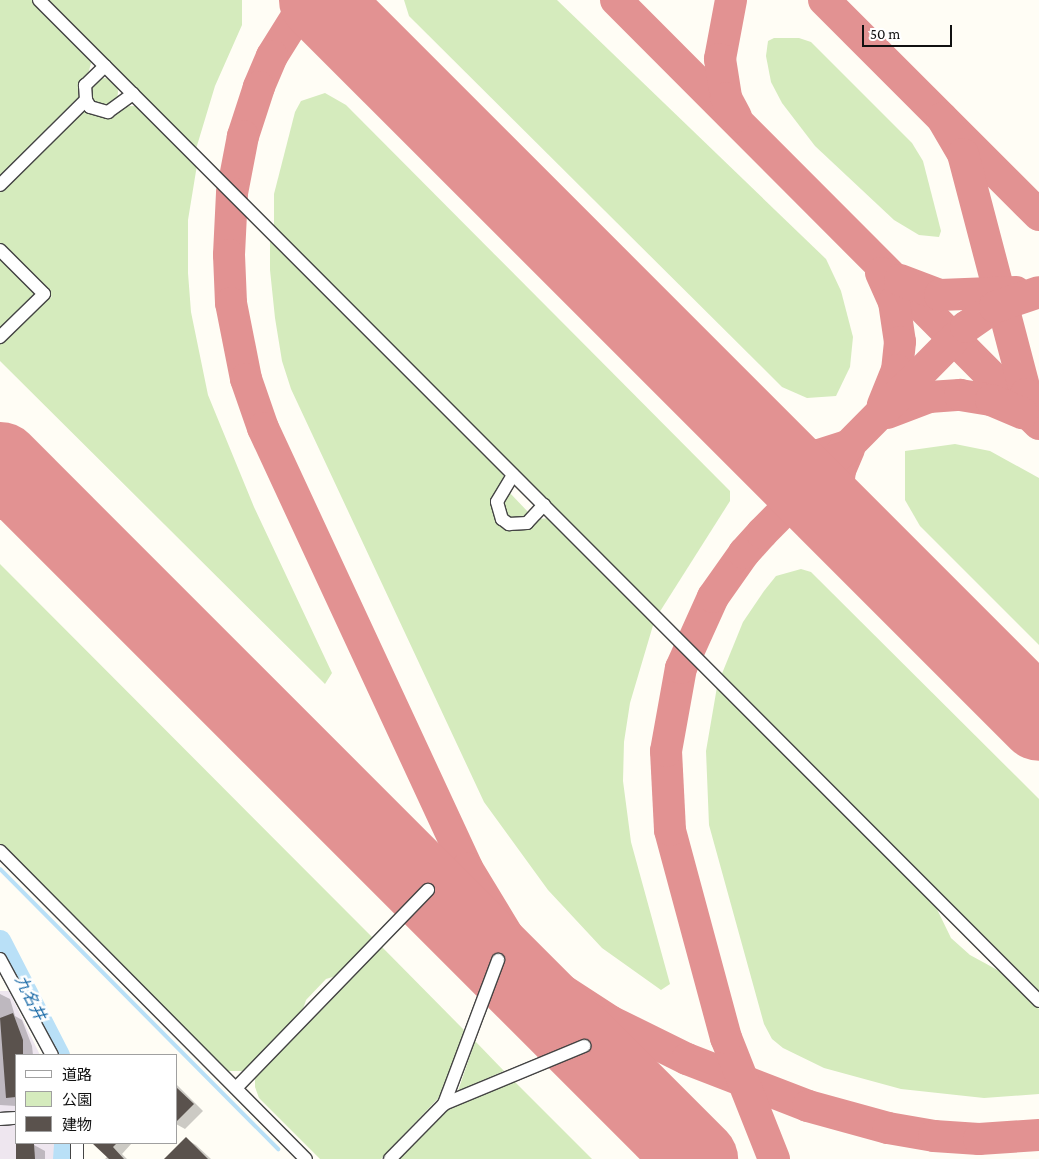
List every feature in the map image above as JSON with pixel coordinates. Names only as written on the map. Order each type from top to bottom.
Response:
[{"type":"street","points":[[39,0],[512,476],[544,505],[1039,1001]]},
{"type":"street","points":[[105,66],[85,85],[86,100],[94,110],[108,112],[133,94]]},
{"type":"street","points":[[0,185],[86,100]]},
{"type":"street","points":[[0,250],[44,294],[0,337]]},
{"type":"street","points":[[512,476],[497,502],[502,519],[509,524],[527,523],[544,505]]},
{"type":"street","points":[[0,852],[306,1159]]},
{"type":"street","points":[[236,1088],[428,890]]},
{"type":"street","points":[[0,959],[51,1054]]},
{"type":"street","points":[[444,1104],[498,960]]},
{"type":"street","points":[[390,1159],[444,1104],[584,1046]]},
{"type":"street","points":[[0,1119],[15,1118]]},
{"type":"street","points":[[77,1144],[77,1159]]},
{"type":"shaded area","points":[[0,991],[9,991],[40,1054],[15,1054],[15,1113],[0,1113]]},
{"type":"shaded area","points":[[0,1123],[15,1123],[15,1144],[60,1144],[60,1159],[0,1159]]},
{"type":"green space","points":[[0,0],[32,0],[92,60],[81,98],[0,179]]},
{"type":"green space","points":[[47,0],[242,0],[242,25],[215,86],[196,149]]},
{"type":"green space","points":[[404,0],[557,0],[826,259],[841,291],[853,337],[850,367],[836,396],[807,398],[782,387],[409,16]]},
{"type":"green space","points":[[774,38],[799,38],[811,42],[912,143],[923,161],[941,231],[939,237],[919,235],[894,220],[815,146],[782,103],[771,82],[766,56],[768,41]]},
{"type":"green space","points":[[104,78],[114,82],[118,92],[114,102],[104,106],[94,102],[90,92],[94,82]]},
{"type":"green space","points":[[325,93],[346,105],[730,491],[730,501],[659,613],[274,228],[274,194],[295,112],[301,101]]},
{"type":"green space","points":[[136,106],[197,165],[188,220],[188,273],[191,312],[208,395],[254,507],[332,673],[325,684],[0,361],[0,341],[41,301],[52,297],[0,245],[0,190],[83,107]]},
{"type":"green space","points":[[270,238],[503,473],[504,479],[492,505],[500,524],[511,530],[521,530],[539,519],[549,518],[654,622],[630,703],[624,742],[623,781],[631,842],[670,984],[661,990],[602,948],[548,890],[484,802],[291,389],[282,361],[275,318],[270,270]]},
{"type":"green space","points":[[0,255],[37,292],[37,297],[0,334]]},
{"type":"green space","points":[[955,444],[990,451],[1039,478],[1039,645],[920,526],[905,500],[905,451]]},
{"type":"green space","points":[[508,491],[530,514],[524,519],[509,520],[501,507]]},
{"type":"green space","points":[[0,564],[375,940],[339,975],[326,979],[306,1000],[302,1012],[243,1071],[227,1071],[0,844]]},
{"type":"green space","points":[[801,569],[811,572],[1039,799],[1039,994],[721,676],[743,622],[764,591],[776,576]]},
{"type":"green space","points":[[717,687],[933,901],[951,938],[970,955],[1003,973],[1039,1009],[1039,1094],[984,1098],[901,1089],[824,1068],[783,1048],[772,1039],[764,1024],[709,825],[706,751]]},
{"type":"green space","points":[[380,945],[464,1030],[446,1090],[381,1159],[320,1159],[259,1098],[255,1087],[255,1073]]},
{"type":"green space","points":[[475,1041],[504,1071],[458,1091]]},
{"type":"green space","points":[[515,1082],[592,1159],[399,1159],[451,1107]]},
{"type":"building","points":[[13,1013],[23,1040],[23,1054],[15,1054],[15,1097],[6,1098],[0,1018]]},
{"type":"building","points":[[178,1089],[194,1104],[178,1120]]},
{"type":"building","points":[[186,1137],[208,1159],[164,1159]]},
{"type":"building","points":[[16,1144],[34,1144],[35,1159],[16,1159]]},
{"type":"building","points":[[93,1144],[116,1144],[113,1147],[124,1159],[109,1159]]},
{"type":"waterway","points":[[0,869],[278,1149]]},
{"type":"waterway","name":"九名井","points":[[0,940],[58,1054]]},
{"type":"waterway","name":"九名井","points":[[63,1159],[64,1144]]},
{"type":"taxiway","points":[[307,0],[272,56],[259,87],[243,136],[232,193],[229,255],[231,303],[246,379],[263,428],[467,868],[527,967],[630,1092]]},
{"type":"taxiway","points":[[335,0],[380,61]]},
{"type":"taxiway","points":[[616,0],[1039,424]]},
{"type":"taxiway","points":[[731,0],[720,59],[726,98],[736,117]]},
{"type":"taxiway","points":[[824,0],[1039,215]]},
{"type":"taxiway","points":[[942,118],[963,154],[1026,394],[1035,415]]},
{"type":"taxiway","points":[[881,273],[894,302],[900,342],[897,370],[883,405]]},
{"type":"taxiway","points":[[900,280],[940,295],[1016,292]]},
{"type":"taxiway","points":[[774,1159],[726,1038],[670,830],[666,751],[681,668],[713,597],[744,553],[762,533],[966,327],[995,307],[1039,292]]},
{"type":"taxiway","points":[[887,413],[929,397],[960,395],[991,400],[1022,413]]},
{"type":"taxiway","points":[[751,432],[774,448],[791,455],[819,455],[849,445]]},
{"type":"taxiway","points":[[849,449],[840,470],[837,496],[844,518],[858,539]]},
{"type":"taxiway","points":[[400,862],[508,952]]},
{"type":"taxiway","points":[[550,982],[610,1021],[687,1059],[808,1106],[888,1128],[934,1136],[979,1139],[1039,1135]]},
{"type":"runway","points":[[319,0],[1039,720]]},
{"type":"runway","points":[[0,462],[697,1159]]}]
